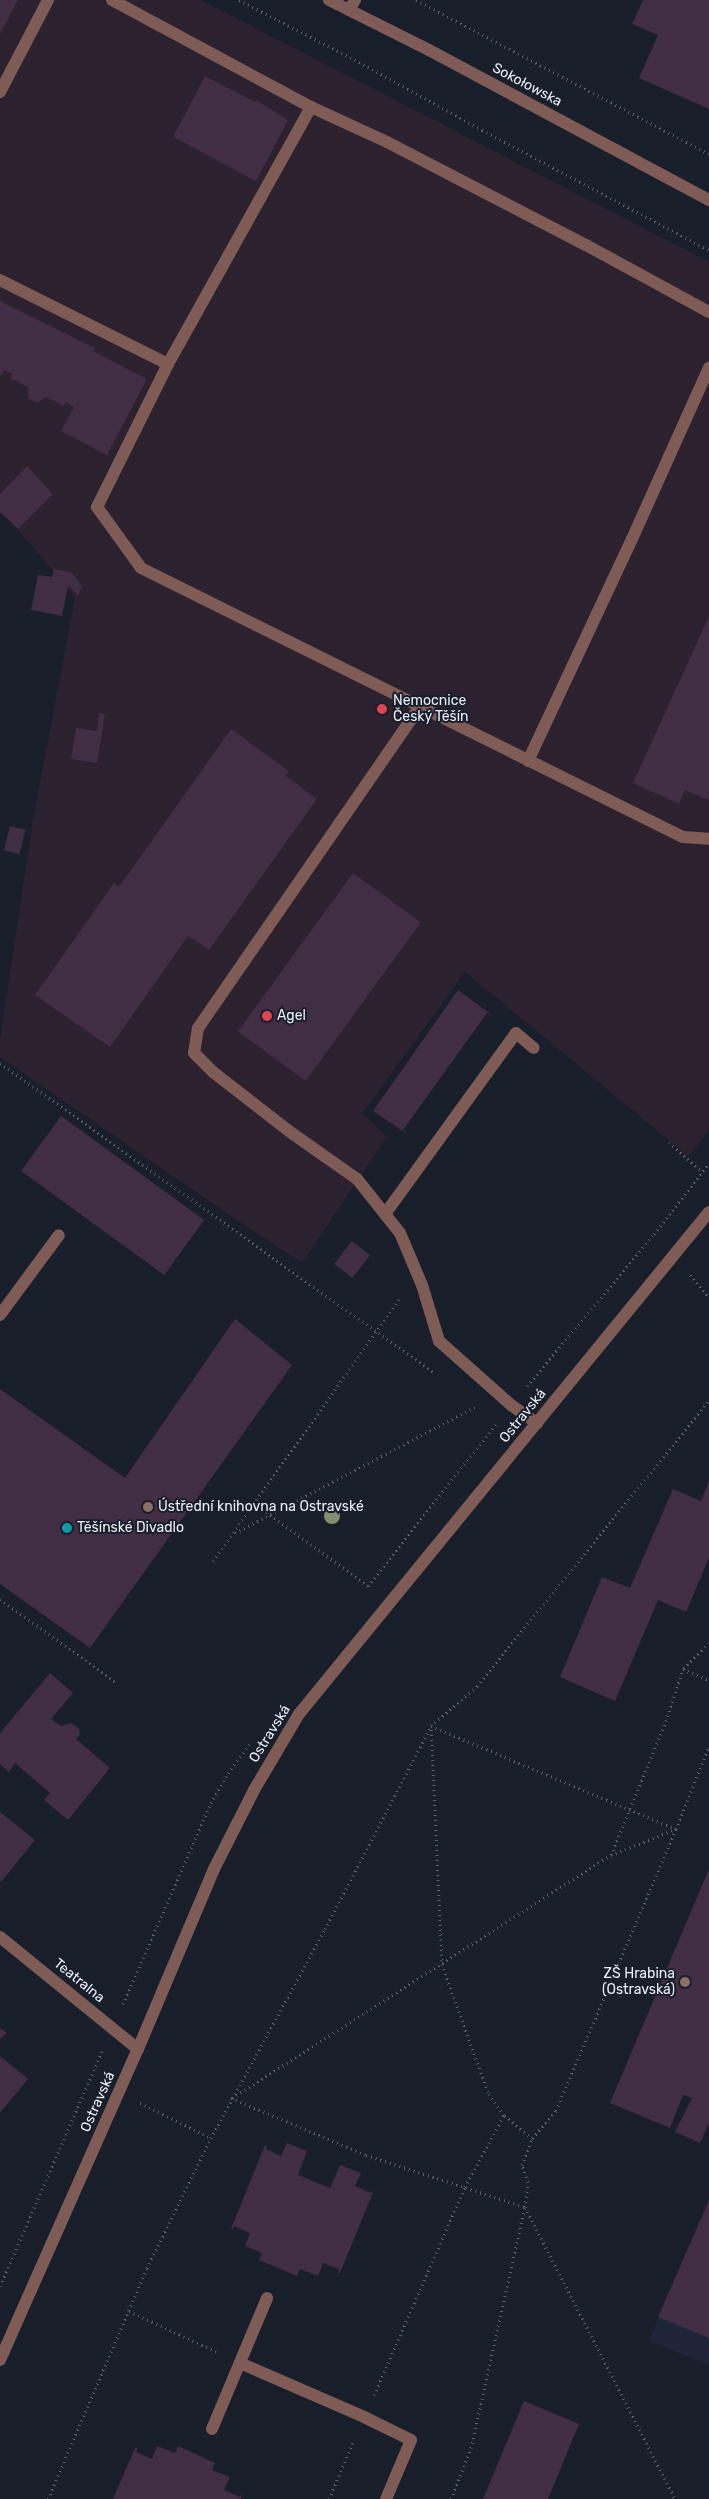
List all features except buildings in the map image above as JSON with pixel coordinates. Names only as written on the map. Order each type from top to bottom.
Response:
[{"type":"street","points":[[0,92],[48,0]]},
{"type":"street","points":[[112,0],[311,107],[396,147],[586,245],[709,312]]},
{"type":"street","name":"Sokołowska","points":[[329,0],[352,5],[429,50],[709,200]]},
{"type":"street","points":[[311,107],[168,364],[97,507],[141,568],[421,705],[528,761],[683,838],[709,839]]},
{"type":"street","points":[[0,280],[168,364]]},
{"type":"street","points":[[528,761],[632,539],[709,368]]},
{"type":"street","points":[[421,705],[198,1028],[194,1053],[213,1072],[271,1118],[357,1179],[400,1233],[417,1274],[439,1341],[511,1405],[537,1423]]},
{"type":"street","points":[[385,1214],[516,1034],[534,1048]]},
{"type":"street","name":"Ostravská","points":[[0,2360],[138,2049],[214,1869],[254,1790],[299,1714],[709,1212]]},
{"type":"street","points":[[0,1315],[59,1235]]},
{"type":"street","name":"Teatralna","points":[[0,1937],[138,2049]]},
{"type":"street","points":[[212,2429],[267,2298]]},
{"type":"street","points":[[240,2363],[364,2417],[411,2440],[386,2499]]},
{"type":"path","points":[[239,0],[246,1],[709,250]]},
{"type":"path","points":[[416,0],[709,154]]},
{"type":"path","points":[[0,1063],[439,1376]]},
{"type":"path","points":[[669,1142],[702,1171]]},
{"type":"path","points":[[213,1561],[417,1274]]},
{"type":"path","points":[[469,1400],[482,1414]]},
{"type":"path","points":[[48,2499],[147,2268],[211,2138],[325,1929],[431,1726],[477,1686],[709,1401]]},
{"type":"path","points":[[233,1533],[476,1407]]},
{"type":"path","points":[[488,1420],[494,1427]]},
{"type":"path","points":[[254,1503],[368,1586]]},
{"type":"path","points":[[0,1599],[117,1683]]},
{"type":"path","points":[[611,1855],[666,1721],[683,1669],[709,1643]]},
{"type":"path","points":[[683,1669],[709,1680]]},
{"type":"path","points":[[431,1726],[676,1829]]},
{"type":"path","points":[[431,1726],[442,1965],[488,2092],[504,2115],[532,2139]]},
{"type":"path","points":[[451,2499],[471,2448],[525,2207],[528,2182],[522,2165],[532,2139],[556,2111],[676,1829],[709,1746]]},
{"type":"path","points":[[232,2098],[611,1855],[676,1829]]},
{"type":"path","points":[[232,2098],[366,2155],[525,2207],[674,2499]]},
{"type":"path","points":[[147,2106],[211,2138]]},
{"type":"path","points":[[329,2499],[465,2187],[504,2115]]},
{"type":"path","points":[[129,2311],[240,2363]]},
{"type":"shaded area","name":"Nemocnice Český Těšín","points":[[0,0],[201,0],[709,262],[709,1131],[688,1156],[465,972],[362,1114],[387,1137],[302,1263],[0,1057],[0,1039],[33,820],[75,598],[18,529],[0,512]]},
{"type":"shaded area","points":[[709,2200],[709,2365],[649,2341]]},
{"type":"place","name":"Nemocnice Český Těšín","points":[[382,709]]},
{"type":"place","name":"Agel","points":[[267,1016]]},
{"type":"place","name":"Ústřední knihovna na Ostravské","points":[[148,1507]]},
{"type":"place","name":"Těšínské Divadlo","points":[[67,1528]]},
{"type":"place","name":"ZŠ Hrabina (Ostravská)","points":[[685,1982]]}]
